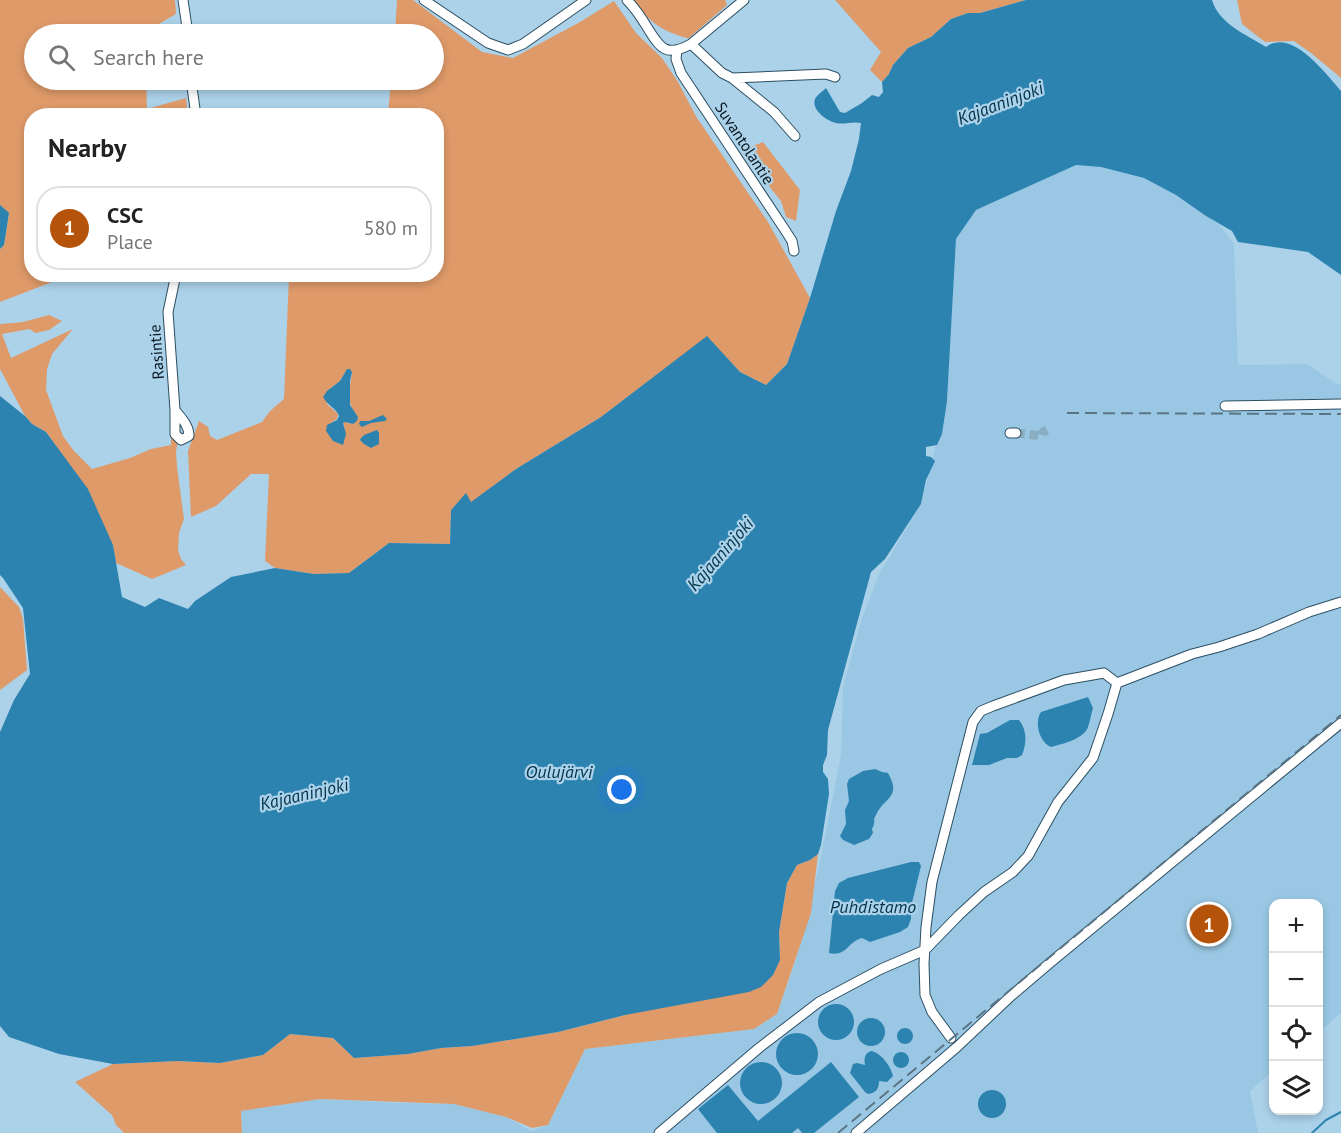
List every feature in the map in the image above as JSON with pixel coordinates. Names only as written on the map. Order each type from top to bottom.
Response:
[{"type":"street","points":[[183,0],[187,24]]},
{"type":"street","points":[[424,0],[488,43],[508,50],[523,44],[586,0]]},
{"type":"street","points":[[627,0],[636,9],[658,46],[669,51],[682,49],[691,44],[744,0]]},
{"type":"street","points":[[691,44],[722,74],[732,78],[774,112],[795,136]]},
{"type":"street","name":"Suvantolantie","points":[[677,50],[676,59],[681,73],[792,241],[794,251]]},
{"type":"street","points":[[732,78],[826,74],[835,77]]},
{"type":"street","points":[[192,90],[195,108]]},
{"type":"street","name":"Rasintie","points":[[174,282],[168,312],[175,410],[174,429],[175,434],[181,440],[189,436],[187,425],[175,410]]},
{"type":"street","points":[[1225,406],[1341,404]]},
{"type":"street","points":[[1117,683],[1192,654],[1258,634],[1309,612],[1341,602]]},
{"type":"street","points":[[951,1038],[932,1012],[926,995],[925,950],[932,882],[970,730],[976,717],[981,711],[993,706],[1064,681],[1104,673],[1117,683]]},
{"type":"street","points":[[659,1133],[759,1048],[819,1002],[881,969],[925,950],[984,892],[1013,872],[1028,856],[1058,801],[1093,758],[1117,683]]},
{"type":"street","points":[[856,1133],[957,1047],[1051,962],[1341,723]]},
{"type":"shaded area","points":[[0,0],[175,0],[176,14],[159,24],[24,24],[24,90],[146,90],[147,108],[24,108],[24,282],[52,282],[0,302],[0,249],[4,245],[9,214],[0,205]]},
{"type":"shaded area","points":[[397,0],[413,0],[482,52],[513,58],[614,1],[636,33],[662,58],[678,82],[697,118],[768,222],[810,298],[787,364],[766,385],[740,372],[707,337],[601,417],[516,469],[471,503],[466,494],[451,510],[450,544],[389,543],[349,573],[314,574],[275,568],[265,561],[269,474],[251,474],[216,506],[191,517],[188,451],[199,421],[208,427],[210,436],[217,440],[262,422],[270,411],[284,399],[289,282],[444,282],[444,108],[389,108],[390,90],[444,90],[444,24],[396,24]],"holes":[[[347,369],[352,373],[350,400],[356,414],[350,424],[345,421],[343,423],[345,429],[332,422],[337,419],[338,414],[327,404],[327,391],[340,381]]]},
{"type":"shaded area","points":[[634,0],[725,0],[727,5],[687,38],[656,25]]},
{"type":"shaded area","points":[[835,0],[1026,0],[951,19],[931,37],[908,48],[882,82],[870,70],[881,52]]},
{"type":"shaded area","points":[[1237,0],[1341,0],[1341,78],[1294,41],[1265,42],[1242,24]]},
{"type":"shaded area","points":[[186,98],[187,108],[151,108]]},
{"type":"shaded area","points":[[763,142],[800,190],[796,221],[786,217],[781,201],[741,151]]},
{"type":"shaded area","points":[[1076,165],[1101,167],[1144,178],[1176,195],[1219,224],[1234,244],[1238,365],[1307,364],[1337,384],[1341,384],[1341,1013],[1323,1029],[1323,899],[1269,899],[1269,1074],[1250,1091],[1258,1133],[242,1133],[241,1111],[320,1099],[454,1104],[506,1117],[531,1131],[548,1125],[585,1049],[754,1029],[777,1014],[794,966],[820,861],[841,755],[843,687],[861,621],[879,574],[921,504],[947,401],[956,239],[976,210]]},
{"type":"shaded area","points":[[49,315],[62,321],[49,330],[35,333],[30,329],[2,334],[11,358],[73,329],[52,354],[47,369],[46,390],[63,436],[92,469],[151,449],[171,445],[171,429],[178,440],[177,467],[184,519],[179,533],[178,550],[186,565],[152,579],[116,563],[113,545],[56,446],[46,432],[32,424],[25,416],[0,369],[0,324],[23,322]]},
{"type":"shaded area","points":[[0,587],[19,607],[23,619],[27,670],[0,690]]},
{"type":"shaded area","points":[[818,854],[811,913],[777,1014],[754,1029],[585,1049],[548,1125],[532,1128],[506,1117],[454,1104],[320,1099],[241,1111],[242,1133],[124,1133],[116,1125],[112,1115],[75,1082],[113,1064],[177,1061],[220,1063],[263,1055],[290,1034],[333,1038],[354,1058],[472,1046],[558,1032],[625,1015],[780,960],[779,932],[787,883],[797,865]]},
{"type":"water","name":"Oulujärvi","points":[[1026,0],[1212,0],[1227,22],[1266,47],[1275,43],[1284,43],[1302,51],[1341,91],[1341,275],[1308,252],[1238,242],[1232,231],[1176,195],[1144,178],[1101,167],[1076,165],[976,210],[956,239],[947,401],[942,434],[937,445],[926,447],[926,456],[935,461],[926,480],[921,504],[885,559],[871,572],[828,730],[827,755],[823,772],[828,779],[829,794],[821,845],[818,854],[797,865],[787,883],[779,932],[780,960],[773,975],[761,987],[749,992],[625,1015],[558,1032],[408,1054],[354,1058],[333,1038],[290,1034],[263,1055],[220,1063],[177,1061],[113,1064],[59,1054],[9,1037],[0,1026],[0,732],[14,700],[30,674],[23,608],[0,575],[0,396],[32,424],[46,432],[88,489],[113,545],[122,597],[145,607],[159,598],[188,609],[195,601],[231,577],[275,568],[314,574],[349,573],[389,543],[450,544],[451,510],[466,493],[471,502],[516,469],[601,417],[707,336],[740,372],[766,385],[787,364],[851,171],[859,139],[861,123],[839,123],[828,120],[815,107],[815,99],[826,88],[840,112],[845,113],[872,95],[879,97],[883,92],[882,82],[908,48],[931,37],[951,19]]},
{"type":"water","points":[[0,205],[9,213],[4,245],[0,249]]},
{"type":"water","points":[[347,369],[352,372],[350,405],[358,417],[353,424],[343,423],[346,434],[343,445],[333,441],[326,431],[327,425],[337,420],[339,416],[323,397],[340,381]]},
{"type":"water","points":[[383,415],[387,419],[385,421],[362,427],[359,424],[360,421],[369,421]]},
{"type":"water","points":[[377,430],[379,444],[371,448],[360,440],[364,435]]},
{"type":"water","points":[[1088,697],[1093,708],[1088,727],[1082,735],[1051,747],[1043,741],[1038,726],[1041,712]]},
{"type":"water","points":[[1010,720],[1019,720],[1024,728],[1025,746],[1022,755],[989,765],[972,765],[980,734],[987,733]]},
{"type":"water","points":[[875,769],[888,773],[892,781],[892,793],[874,818],[873,833],[869,839],[854,845],[840,836],[846,824],[845,810],[849,801],[847,784],[849,779],[863,771]]},
{"type":"water","name":"Puhdistamo","points":[[919,862],[921,866],[908,927],[870,942],[862,938],[840,953],[829,953],[835,891],[839,883],[848,878]]},
{"type":"water","points":[[836,1004],[849,1009],[854,1022],[849,1035],[836,1040],[823,1035],[818,1022],[823,1009]]},
{"type":"water","points":[[871,1018],[881,1022],[885,1032],[881,1042],[871,1046],[861,1042],[857,1032],[861,1022]]},
{"type":"water","points":[[902,1028],[908,1028],[913,1036],[911,1042],[902,1044],[897,1039],[897,1033]]},
{"type":"water","points":[[797,1033],[812,1039],[818,1054],[812,1069],[797,1075],[782,1069],[776,1054],[782,1039]]},
{"type":"water","points":[[871,1051],[885,1060],[893,1076],[887,1082],[879,1081],[876,1090],[868,1094],[850,1073],[853,1064],[865,1065],[865,1057]]},
{"type":"water","points":[[898,1052],[904,1052],[909,1060],[907,1066],[898,1068],[893,1063],[893,1057]]},
{"type":"water","points":[[761,1062],[776,1068],[782,1083],[776,1098],[761,1104],[746,1098],[740,1083],[746,1068]]},
{"type":"water","points":[[831,1062],[859,1097],[814,1133],[802,1133],[798,1128],[792,1133],[717,1133],[698,1109],[728,1085],[758,1121]]},
{"type":"water","points":[[992,1090],[1002,1094],[1006,1104],[1002,1114],[992,1118],[982,1114],[978,1104],[982,1094]]},
{"type":"waterway","points":[[1312,1133],[1326,1120],[1341,1112]]},
{"type":"tunnel","points":[[1016,433],[1042,436],[1047,430]]},
{"type":"railway","points":[[1067,413],[1341,414]]},
{"type":"railway","points":[[838,1133],[1341,715]]},
{"type":"place","name":"CSC","points":[[1209,924]]},
{"type":"water label","name":"Kajaaninjoki","points":[[1000,103]]},
{"type":"water label","name":"Kajaaninjoki","points":[[720,554]]},
{"type":"water label","name":"Kajaaninjoki","points":[[304,794]]}]
